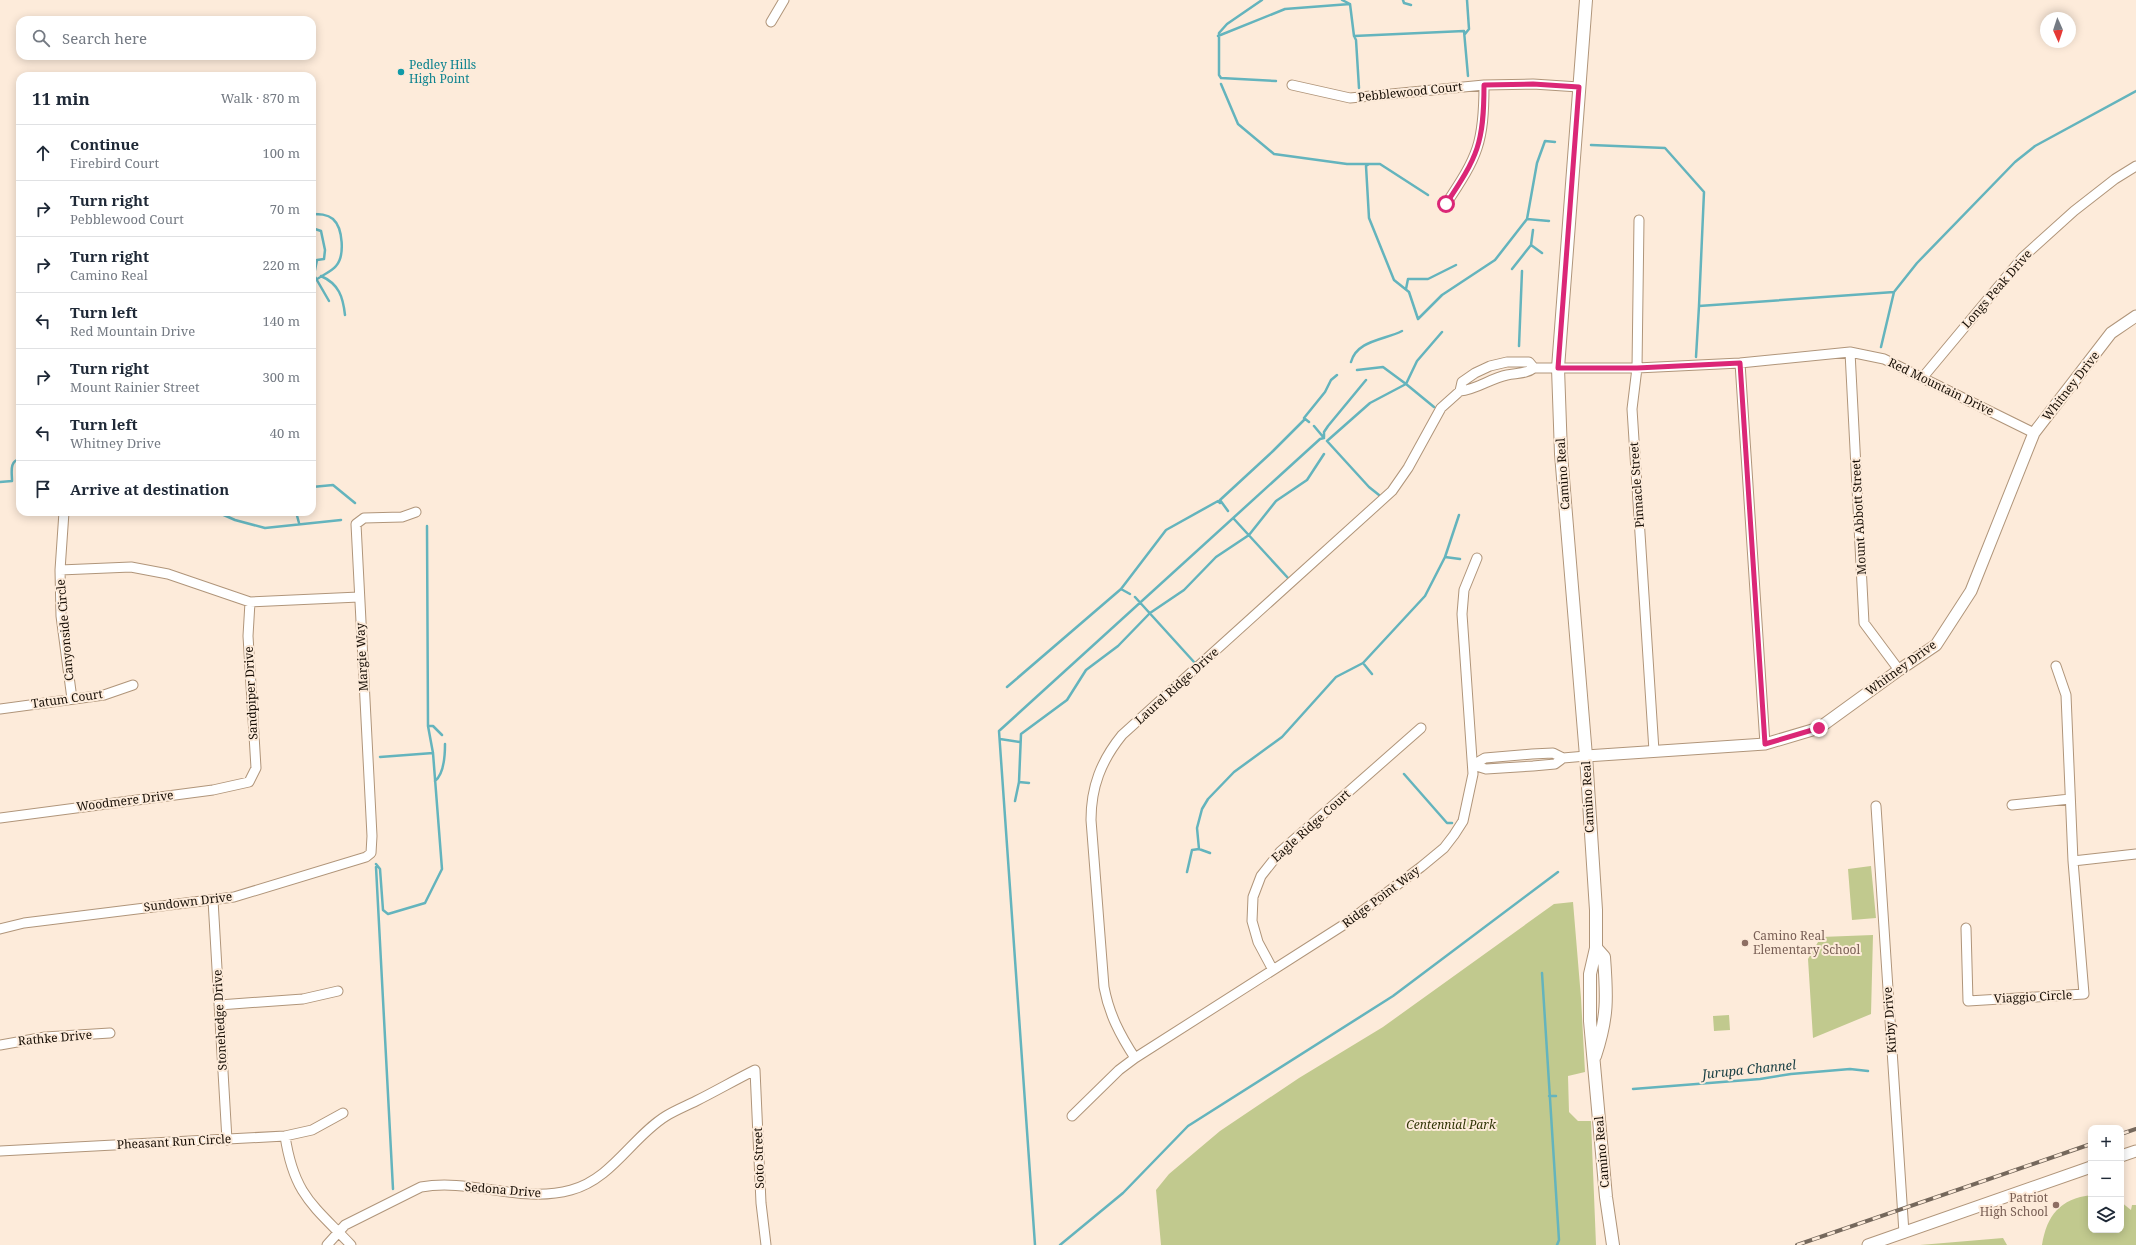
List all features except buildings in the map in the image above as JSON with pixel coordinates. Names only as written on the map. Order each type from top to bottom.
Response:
[{"type":"main road","name":"Camino Real","points":[[1586,0],[1558,368],[1561,454],[1586,756],[1596,910],[1596,948],[1590,974],[1590,1021],[1606,1197],[1613,1245]]},
{"type":"main road","name":"Camino Real","points":[[1594,1059],[1607,1009],[1604,957],[1596,948]]},
{"type":"street","points":[[771,22],[784,0]]},
{"type":"street","name":"Pebblewood Court","points":[[1292,85],[1350,98],[1484,85],[1533,84],[1579,87]]},
{"type":"street","points":[[1446,204],[1468,172],[1476,154],[1484,119],[1484,85]]},
{"type":"street","name":"Longs Peak Drive","points":[[1923,377],[2023,257],[2074,211],[2115,179],[2136,166]]},
{"type":"street","name":"Pinnacle Street","points":[[1639,220],[1637,368],[1632,409],[1654,751]]},
{"type":"street","name":"Whitney Drive","points":[[1473,766],[1485,758],[1532,754],[1553,753],[1563,758],[1765,744],[1819,728],[1936,645],[1971,591],[2034,434],[2111,333],[2136,316]]},
{"type":"street","name":"Red Mountain Drive","points":[[1558,368],[1637,368],[1740,363],[1850,352],[1884,359],[1923,377],[2034,434]]},
{"type":"street","name":"Mount Abbott Street","points":[[1850,352],[1864,623],[1899,670]]},
{"type":"street","name":"Laurel Ridge Drive","points":[[1460,391],[1462,382],[1482,369],[1498,363],[1529,362],[1534,368]]},
{"type":"street","points":[[1740,363],[1765,744]]},
{"type":"street","name":"Laurel Ridge Drive","points":[[1135,1058],[1113,1022],[1107,1005],[1104,987],[1091,820],[1091,800],[1100,768],[1110,751],[1122,735],[1392,492],[1408,468],[1441,408],[1460,391],[1468,390],[1489,380],[1507,375],[1528,372],[1534,368],[1558,368]]},
{"type":"street","points":[[1482,369],[1489,380]]},
{"type":"street","name":"Margie Way","points":[[371,853],[372,836],[356,524],[364,518],[391,518],[416,512]]},
{"type":"street","name":"Canyonside Circle","points":[[64,516],[60,570],[61,616],[72,699]]},
{"type":"street","name":"Ridge Point Way","points":[[1072,1116],[1114,1075],[1135,1058],[1351,920],[1444,848],[1463,821],[1472,785],[1473,766],[1462,614],[1464,590],[1477,558]]},
{"type":"street","points":[[60,570],[131,567],[168,574],[250,602],[359,597]]},
{"type":"street","name":"Sandpiper Drive","points":[[249,782],[256,768],[248,636],[250,602]]},
{"type":"street","points":[[2056,666],[2066,695],[2073,861],[2136,854]]},
{"type":"street","name":"Tatum Court","points":[[0,709],[104,695],[133,685]]},
{"type":"street","name":"Eagle Ridge Court","points":[[1273,970],[1258,942],[1252,921],[1253,897],[1261,876],[1280,852],[1421,728]]},
{"type":"street","points":[[1532,754],[1533,766]]},
{"type":"street","name":"Whitney Drive","points":[[1473,766],[1486,769],[1533,766],[1555,764],[1563,758]]},
{"type":"street","name":"Woodmere Drive","points":[[0,818],[213,790],[249,782]]},
{"type":"street","points":[[2012,805],[2070,799]]},
{"type":"street","name":"Kirby Drive","points":[[1876,806],[1904,1233]]},
{"type":"street","name":"Sundown Drive","points":[[0,929],[24,923],[213,900],[248,894],[366,857],[371,853]]},
{"type":"street","name":"Viaggio Circle","points":[[1966,928],[1968,1001],[2084,994],[2073,861]]},
{"type":"street","name":"Stonehedge Drive","points":[[213,900],[227,1140]]},
{"type":"street","points":[[219,1005],[303,999],[338,991]]},
{"type":"street","name":"Rathke Drive","points":[[0,1045],[45,1037],[110,1033]]},
{"type":"street","name":"Sedona Drive","points":[[327,1245],[345,1225],[421,1187],[433,1185],[452,1186],[535,1195],[554,1194],[573,1190],[595,1180],[649,1129],[666,1116],[755,1070]]},
{"type":"street","name":"Soto Street","points":[[755,1070],[760,1203],[766,1245]]},
{"type":"street","name":"Pheasant Run Circle","points":[[0,1151],[285,1136],[312,1130],[343,1113]]},
{"type":"street","points":[[285,1136],[291,1165],[302,1192],[351,1245]]},
{"type":"street","points":[[2124,1155],[2136,1151]]},
{"type":"street","points":[[1868,1245],[2088,1168]]},
{"type":"green space","points":[[1871,866],[1876,918],[1852,920],[1848,869]]},
{"type":"green space","name":"Centennial Park","points":[[1573,902],[1581,998],[1585,1072],[1568,1076],[1569,1112],[1578,1121],[1591,1121],[1596,1245],[1161,1245],[1156,1190],[1169,1174],[1220,1131],[1299,1078],[1383,1027],[1554,904]]},
{"type":"green space","points":[[1873,935],[1871,1014],[1813,1038],[1808,959],[1821,937]]},
{"type":"green space","points":[[1729,1015],[1730,1030],[1714,1031],[1713,1016]]},
{"type":"green space","points":[[2088,1196],[2088,1233],[2124,1233],[2124,1204],[2131,1210],[2132,1205],[2136,1205],[2136,1245],[2042,1245],[2047,1225],[2057,1210],[2071,1200]]},
{"type":"green space","points":[[2003,1238],[2007,1245],[1920,1245]]},
{"type":"waterway","points":[[1262,0],[1227,24],[1219,33],[1219,75],[1221,78],[1276,81]]},
{"type":"waterway","points":[[1342,0],[1350,4]]},
{"type":"waterway","points":[[1403,0],[1404,3],[1411,5]]},
{"type":"waterway","points":[[1465,34],[1469,29],[1467,0]]},
{"type":"waterway","points":[[1218,36],[1285,9],[1350,4],[1354,36],[1464,31],[1468,76]]},
{"type":"waterway","points":[[1354,36],[1356,40],[1359,88]]},
{"type":"waterway","points":[[1221,84],[1238,124],[1274,154],[1347,164],[1380,164],[1428,195]]},
{"type":"waterway","points":[[1881,347],[1894,292],[1917,263],[2015,162],[2035,146],[2136,91]]},
{"type":"waterway","points":[[1369,164],[1366,166],[1369,218],[1394,280],[1409,292],[1418,319],[1442,295],[1495,260],[1527,219],[1537,163],[1545,141],[1555,142]]},
{"type":"waterway","points":[[1591,145],[1665,148],[1704,192],[1699,306]]},
{"type":"waterway","points":[[316,214],[326,215],[333,219],[339,229],[342,242],[341,256],[336,266],[316,280]]},
{"type":"waterway","points":[[1527,219],[1549,221]]},
{"type":"waterway","points":[[316,229],[321,231],[325,250],[324,259],[317,260],[316,265]]},
{"type":"waterway","points":[[1531,245],[1533,230]]},
{"type":"waterway","points":[[1512,269],[1531,245],[1542,253]]},
{"type":"waterway","points":[[1406,289],[1408,279],[1428,279],[1456,265]]},
{"type":"waterway","points":[[1519,346],[1522,271]]},
{"type":"waterway","points":[[321,276],[336,287],[343,302],[345,315]]},
{"type":"waterway","points":[[316,278],[329,301]]},
{"type":"waterway","points":[[1696,357],[1699,306],[1894,292]]},
{"type":"waterway","points":[[1351,362],[1354,355],[1365,345],[1402,331]]},
{"type":"waterway","points":[[1434,407],[1406,384],[1417,361],[1442,332]]},
{"type":"waterway","points":[[1357,370],[1383,367],[1406,384],[1370,403],[1327,441],[1369,487],[1379,495]]},
{"type":"waterway","points":[[1309,422],[1304,418],[1325,392],[1331,380],[1337,375]]},
{"type":"waterway","points":[[1324,437],[1324,432],[1328,426],[1366,380]]},
{"type":"waterway","points":[[1228,511],[1220,500],[1305,419]]},
{"type":"waterway","points":[[1035,1245],[999,731],[1320,439],[1324,438],[1314,426]]},
{"type":"waterway","points":[[1015,801],[1019,782],[1021,734],[1067,700],[1086,670],[1118,646],[1150,613],[1184,590],[1216,557],[1249,535],[1276,501],[1307,480],[1324,454]]},
{"type":"waterway","points":[[0,482],[12,481],[13,464],[16,460]]},
{"type":"waterway","points":[[316,487],[333,485],[355,503]]},
{"type":"waterway","points":[[1007,687],[1121,589],[1166,530],[1218,501],[1220,503]]},
{"type":"waterway","points":[[1459,515],[1445,557],[1460,559]]},
{"type":"waterway","points":[[226,516],[265,528],[341,520]]},
{"type":"waterway","points":[[297,516],[299,523]]},
{"type":"waterway","points":[[1234,519],[1288,578]]},
{"type":"waterway","points":[[427,526],[428,726],[433,753]]},
{"type":"waterway","points":[[1187,872],[1192,850],[1199,849],[1197,828],[1202,809],[1208,799],[1234,772],[1282,737],[1336,677],[1363,663],[1425,596],[1445,557]]},
{"type":"waterway","points":[[1121,589],[1130,594]]},
{"type":"waterway","points":[[1135,597],[1194,662]]},
{"type":"waterway","points":[[1363,663],[1372,674]]},
{"type":"waterway","points":[[428,726],[433,726],[442,735]]},
{"type":"waterway","points":[[1000,739],[1020,742]]},
{"type":"waterway","points":[[435,781],[442,769],[445,744]]},
{"type":"waterway","points":[[376,864],[380,869],[383,910],[388,914],[425,903],[442,869],[433,753],[380,757]]},
{"type":"waterway","points":[[1404,774],[1447,823],[1452,823]]},
{"type":"waterway","points":[[1019,782],[1029,783]]},
{"type":"waterway","points":[[1199,849],[1210,853]]},
{"type":"waterway","points":[[376,867],[393,1189]]},
{"type":"waterway","points":[[1060,1245],[1123,1193],[1188,1126],[1393,996],[1558,872]]},
{"type":"waterway","name":"Jurupa Channel","points":[[1542,973],[1559,1240],[1557,1245]]},
{"type":"waterway","name":"Jurupa Channel","points":[[1633,1089],[1760,1079],[1791,1074],[1850,1069],[1868,1071]]},
{"type":"waterway","name":"Jurupa Channel","points":[[1549,1096],[1556,1096]]},
{"type":"railway","points":[[2124,1133],[2136,1129]]},
{"type":"railway","points":[[1797,1245],[2088,1145]]},
{"type":"place","name":"Pedley Hills High Point","points":[[401,72]]},
{"type":"place","name":"Camino Real Elementary School","points":[[1745,943]]},
{"type":"place","name":"Patriot High School","points":[[2056,1205]]},
{"type":"route","points":[[1446,204],[1468,172],[1476,154],[1484,119],[1484,85],[1533,84],[1579,87],[1558,368],[1637,368],[1740,363],[1765,744],[1819,728]]}]
